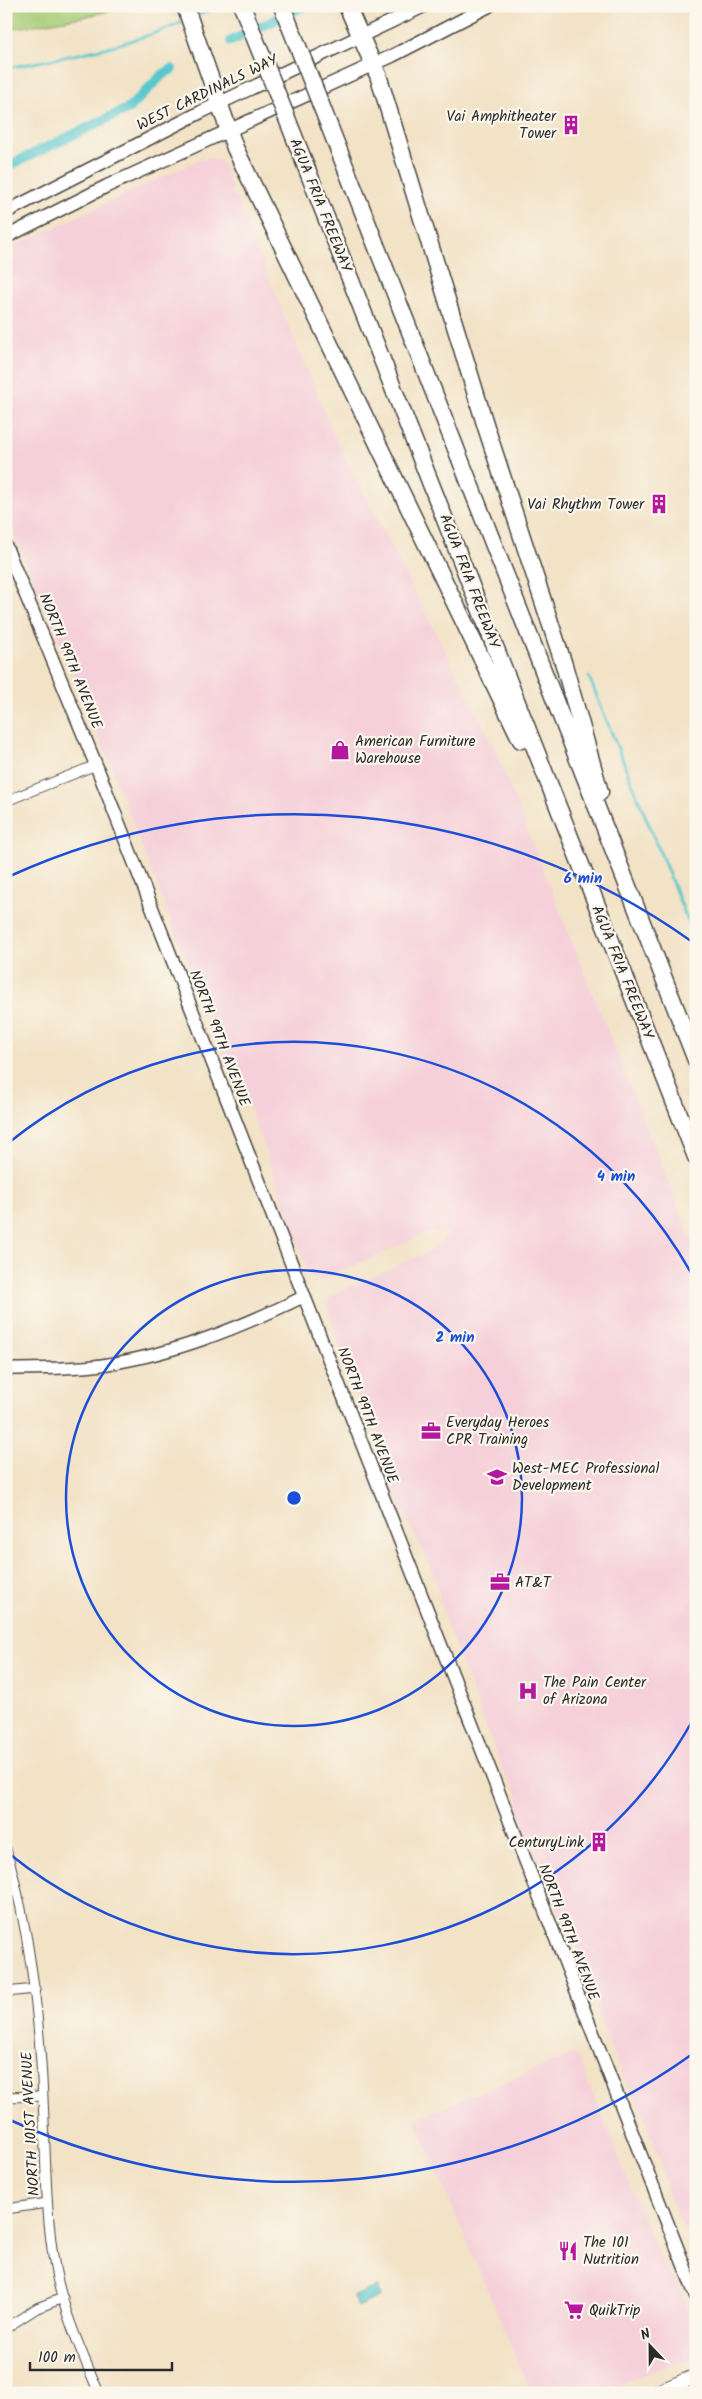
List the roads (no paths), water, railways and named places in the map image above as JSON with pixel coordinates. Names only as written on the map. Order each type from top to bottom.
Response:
[{"type":"highway","points":[[185,6],[228,131],[288,260],[512,719],[539,787],[589,886]]},
{"type":"highway","name":"AGUA FRIA FREEWAY","points":[[242,6],[696,1157]]},
{"type":"highway","points":[[282,6],[696,1060]]},
{"type":"highway","points":[[347,6],[373,64],[519,532],[564,665],[622,871]]},
{"type":"main road","name":"WEST CARDINALS WAY","points":[[6,212],[218,104],[424,6]]},
{"type":"main road","points":[[6,237],[72,203],[373,64],[489,6]]},
{"type":"main road","name":"NORTH 99TH AVENUE","points":[[6,547],[96,765],[696,2296]]},
{"type":"main road","points":[[656,2393],[696,2376]]},
{"type":"street","points":[[6,800],[96,765]]},
{"type":"street","points":[[6,1369],[45,1370],[96,1366],[144,1357],[200,1340],[277,1310],[305,1296]]},
{"type":"street","name":"NORTH 101ST AVENUE","points":[[6,1848],[24,1915],[35,1989],[48,2203],[55,2267],[63,2298],[98,2393]]},
{"type":"street","points":[[6,1992],[35,1989]]},
{"type":"street","points":[[6,2097],[43,2096]]},
{"type":"street","points":[[6,2209],[48,2203]]},
{"type":"street","points":[[6,2328],[37,2308],[63,2298]]},
{"type":"water","points":[[377,2286],[381,2296],[357,2307],[353,2297]]},
{"type":"waterway","points":[[194,17],[219,6]]},
{"type":"waterway","points":[[231,41],[304,6]]},
{"type":"waterway","points":[[6,68],[120,44],[186,21]]},
{"type":"waterway","points":[[6,167],[129,108],[162,75],[172,69]]},
{"type":"waterway","points":[[589,677],[696,941]]},
{"type":"place","name":"Vai Amphitheater Tower","points":[[571,125]]},
{"type":"place","name":"Vai Rhythm Tower","points":[[659,504]]},
{"type":"place","name":"American Furniture Warehouse","points":[[340,750]]},
{"type":"place","name":"Everyday Heroes CPR Training","points":[[431,1431]]},
{"type":"place","name":"West-MEC Professional Development","points":[[497,1477]]},
{"type":"place","name":"AT&T","points":[[500,1582]]},
{"type":"place","name":"The Pain Center of Arizona","points":[[528,1691]]},
{"type":"place","name":"CenturyLink","points":[[599,1842]]},
{"type":"place","name":"The 101 Nutrition","points":[[568,2251]]},
{"type":"place","name":"QuikTrip","points":[[574,2310]]}]
